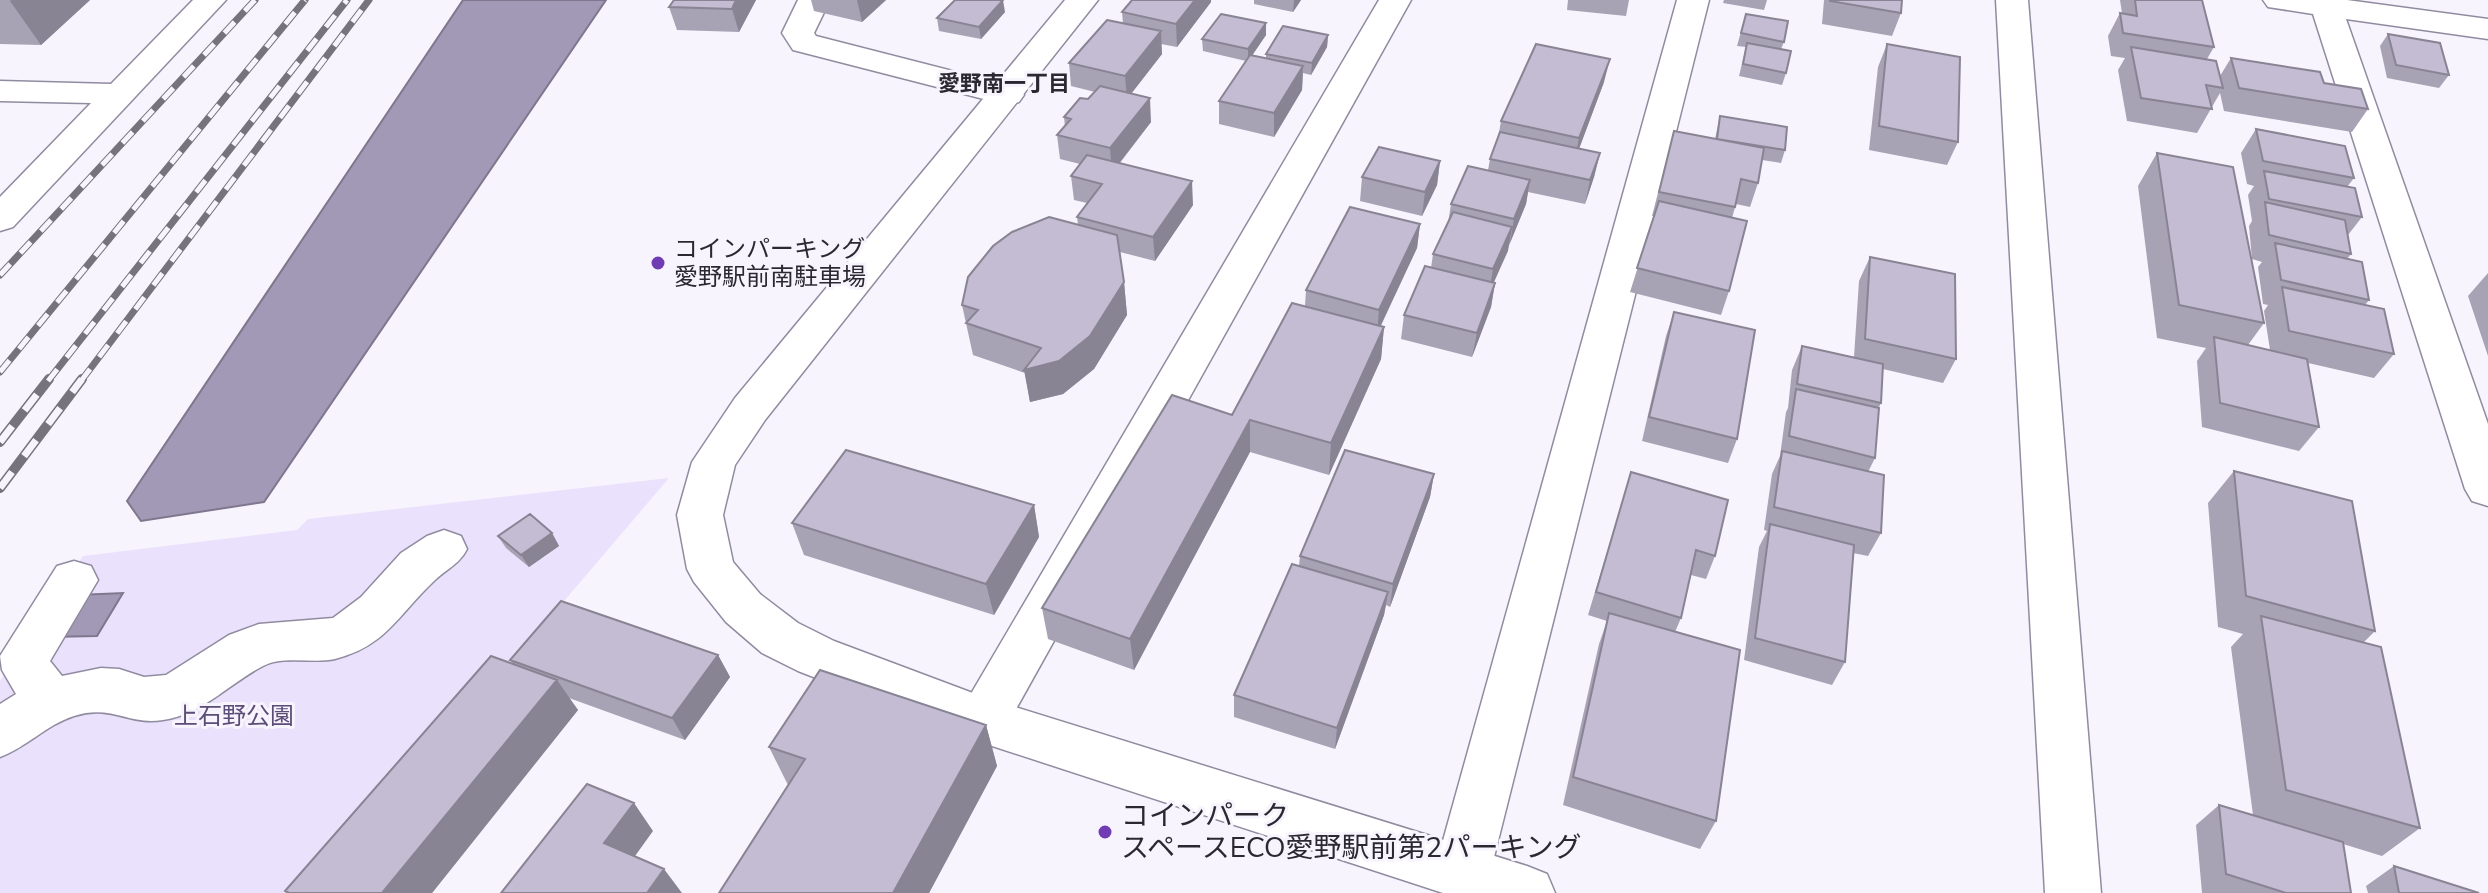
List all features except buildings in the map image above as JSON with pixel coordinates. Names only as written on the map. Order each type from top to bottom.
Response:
[{"type":"street","points":[[0,219],[210,0]]},
{"type":"street","points":[[814,0],[798,33],[804,43],[1007,95]]},
{"type":"street","points":[[1082,0],[750,409],[714,462],[700,515],[711,569],[743,608],[780,638],[816,656],[983,720],[1527,893]]},
{"type":"street","points":[[983,720],[1395,0]]},
{"type":"street","points":[[1462,873],[1693,0]]},
{"type":"street","points":[[2012,0],[2073,893]]},
{"type":"street","points":[[2279,0],[2326,4],[2488,29]]},
{"type":"street","points":[[2326,4],[2488,489]]},
{"type":"street","points":[[0,91],[121,94]]},
{"type":"street","points":[[0,734],[39,707],[52,702],[98,690],[121,690],[135,698],[174,696],[197,685],[249,650],[270,642],[331,641],[375,616],[410,571],[444,549]]},
{"type":"street","points":[[52,702],[23,660],[74,580]]},
{"type":"green space","name":"上石野公園","points":[[669,478],[315,893],[0,893],[0,681],[83,556],[297,530],[308,519]]},
{"type":"shaded area","points":[[463,0],[606,0],[264,502],[141,521],[127,501]]},
{"type":"shaded area","points":[[123,593],[97,636],[49,637],[77,595]]},
{"type":"railway","points":[[0,275],[255,0]]},
{"type":"railway","points":[[0,372],[305,0]]},
{"type":"railway","points":[[48,381],[347,0]]},
{"type":"railway","points":[[81,381],[369,0]]},
{"type":"railway","points":[[0,442],[49,379]]},
{"type":"railway","points":[[0,488],[82,379]]},
{"type":"place","name":"コインパーキング 愛野駅前南駐車場","points":[[658,263]]},
{"type":"place","name":"コインパーク スペースECO愛野駅前第2パーキング","points":[[1105,832]]},
{"type":"district","name":"愛野南一丁目","points":[[1004,84]]}]
